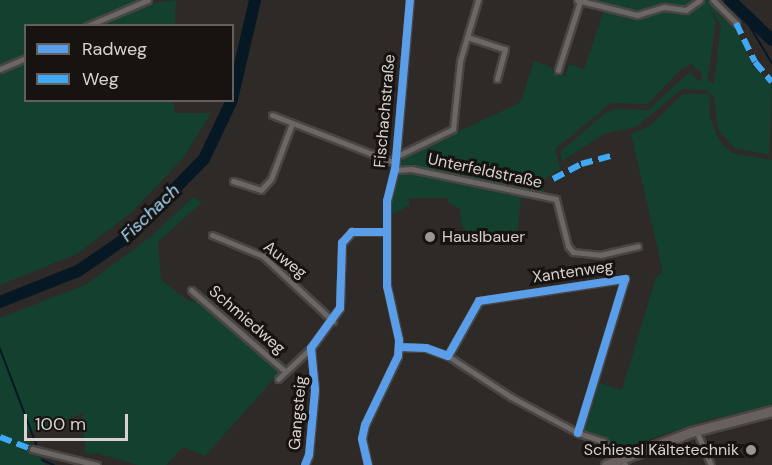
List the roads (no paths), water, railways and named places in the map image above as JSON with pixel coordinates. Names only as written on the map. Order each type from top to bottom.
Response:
[{"type":"main road","points":[[606,465],[623,462],[693,431],[772,411]]},
{"type":"street","points":[[92,24],[148,0]]},
{"type":"street","name":"Fischachstraße","points":[[368,465],[362,439],[365,425],[390,376],[399,347],[387,286],[386,232],[387,201],[395,163],[410,0]]},
{"type":"street","points":[[272,115],[395,163],[453,129],[460,61],[478,0]]},
{"type":"street","points":[[558,70],[578,0],[637,15],[664,8],[686,10],[700,0]]},
{"type":"street","points":[[713,0],[736,23]]},
{"type":"street","points":[[467,37],[505,49],[497,79]]},
{"type":"street","points":[[0,69],[24,59]]},
{"type":"street","points":[[233,181],[261,190],[271,179],[292,123]]},
{"type":"street","name":"Unterfeldstraße","points":[[395,163],[411,170],[556,199],[568,246],[573,252],[600,255],[638,246]]},
{"type":"street","points":[[311,348],[333,321],[343,291],[342,243],[352,232],[386,232]]},
{"type":"street","name":"Auweg","points":[[212,235],[263,256],[333,321]]},
{"type":"street","name":"Xantenweg","points":[[448,356],[479,301],[625,279],[578,433]]},
{"type":"street","name":"Schmiedweg","points":[[191,290],[285,371]]},
{"type":"street","points":[[399,347],[426,348],[448,356],[495,389],[578,433],[603,441],[623,462]]},
{"type":"street","name":"Schmiedweg","points":[[278,379],[311,348]]},
{"type":"street","name":"Gangsteig","points":[[305,465],[309,455],[315,390],[311,348]]},
{"type":"street","points":[[693,431],[711,465]]},
{"type":"street","points":[[32,449],[97,465]]},
{"type":"waterway","name":"Fischach","points":[[234,90],[255,0]]},
{"type":"waterway","name":"Fischach","points":[[730,0],[772,40]]},
{"type":"waterway","points":[[744,17],[772,63]]},
{"type":"waterway","name":"Fischach","points":[[0,302],[78,271],[129,236],[204,159],[231,102]]},
{"type":"waterway","points":[[0,349],[36,444]]},
{"type":"waterway","points":[[42,460],[54,465]]},
{"type":"place","name":"Hauslbauer","points":[[430,237]]},
{"type":"place","name":"Schiessl Kältetechnik","points":[[751,450]]}]
